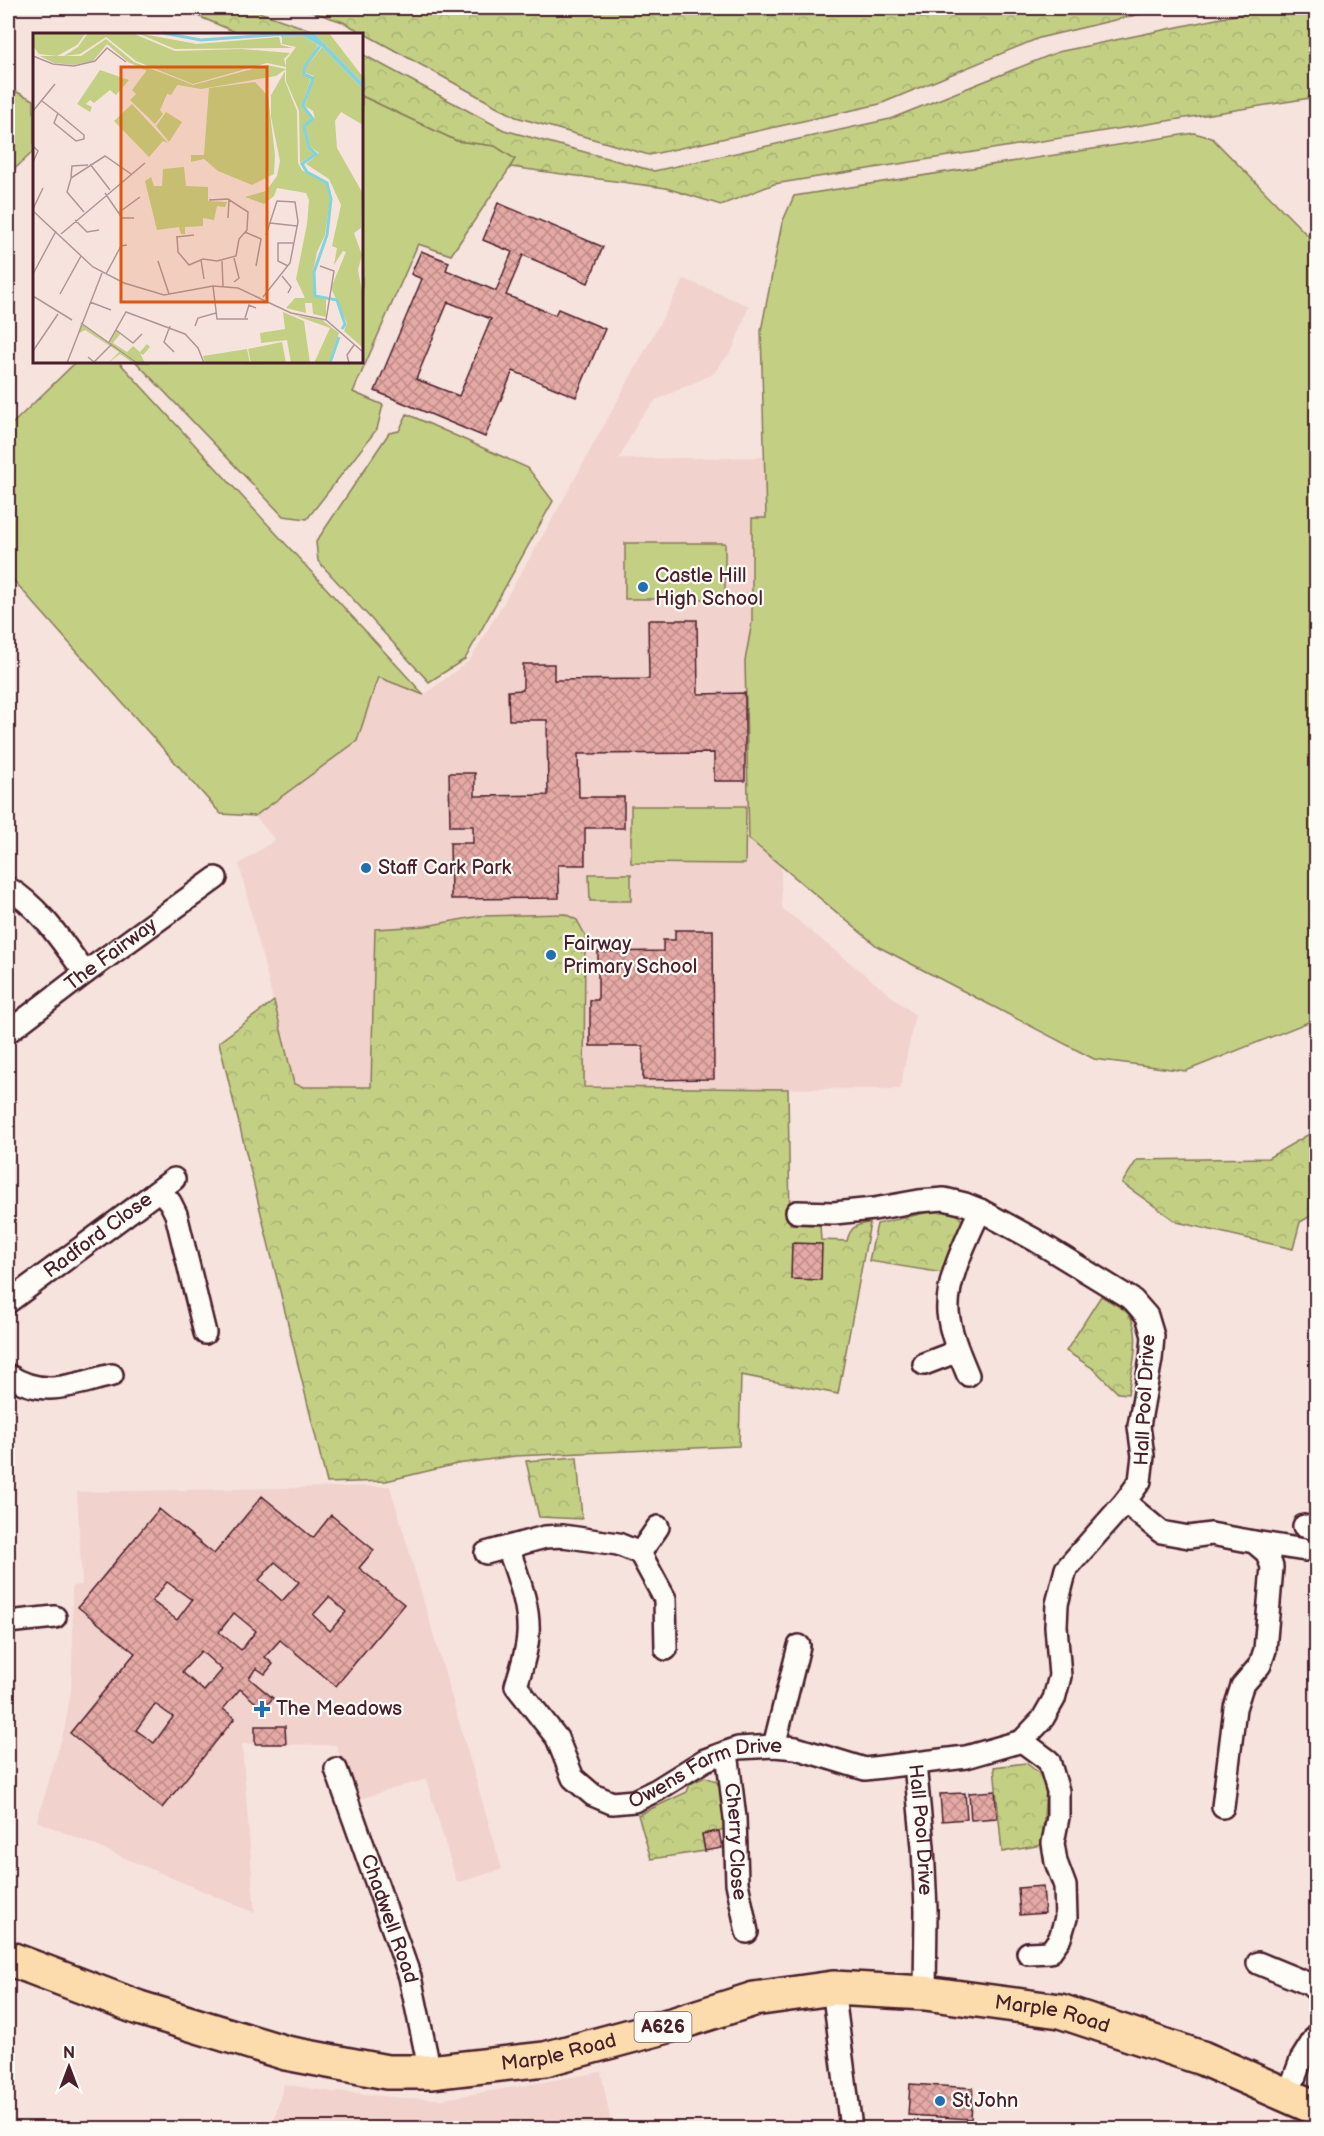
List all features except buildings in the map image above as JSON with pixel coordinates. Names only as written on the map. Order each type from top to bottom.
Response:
[{"type":"main road","name":"Marple Road","points":[[8,1958],[139,2008],[286,2053],[387,2072],[430,2072],[545,2059],[675,2024],[754,1999],[833,1988],[925,1993],[1060,2011],[1202,2058],[1302,2101]]},
{"type":"street","name":"The Fairway","points":[[8,1032],[85,972],[216,878]]},
{"type":"street","points":[[8,888],[25,898],[37,911],[85,972]]},
{"type":"street","name":"Radford Close","points":[[8,1302],[167,1185],[170,1202],[177,1214],[206,1308],[205,1333]]},
{"type":"street","name":"Hall Pool Drive","points":[[797,1212],[834,1213],[944,1199],[965,1204],[1035,1240],[1133,1300],[1147,1316],[1153,1335],[1139,1426],[1143,1456],[1140,1481],[1125,1502],[1066,1569],[1057,1604],[1056,1626],[1060,1677],[1054,1699],[1042,1720],[1022,1741],[966,1757],[915,1764],[926,1910],[925,1993]]},
{"type":"street","points":[[968,1375],[958,1351],[948,1312],[953,1274],[980,1210]]},
{"type":"street","points":[[924,1364],[958,1351]]},
{"type":"street","points":[[8,1375],[19,1383],[35,1388],[83,1390],[112,1375]]},
{"type":"street","points":[[1125,1502],[1161,1532],[1189,1537],[1211,1534],[1305,1550]]},
{"type":"street","points":[[640,1553],[658,1527]]},
{"type":"street","points":[[486,1553],[545,1537],[562,1536],[618,1544],[640,1553],[665,1599],[666,1649]]},
{"type":"street","points":[[1223,1807],[1235,1708],[1242,1686],[1260,1665],[1265,1650],[1272,1567],[1267,1553],[1254,1542]]},
{"type":"street","name":"Owens Farm Drive","points":[[508,1547],[525,1600],[528,1633],[524,1661],[516,1686],[557,1738],[573,1778],[593,1795],[612,1803],[634,1801],[657,1790],[705,1760],[738,1748],[774,1746],[796,1748],[865,1769],[915,1764]]},
{"type":"street","points":[[8,1622],[55,1617]]},
{"type":"street","points":[[774,1746],[799,1646]]},
{"type":"street","points":[[1022,1741],[1049,1761],[1058,1791],[1058,1817],[1053,1843],[1056,1862],[1065,1886],[1066,1918],[1060,1938],[1050,1952],[1028,1953]]},
{"type":"street","name":"Cherry Close","points":[[727,1752],[735,1818],[737,1883],[747,1932]]},
{"type":"street","name":"Chadwell Road","points":[[336,1769],[410,1977],[430,2072]]},
{"type":"street","points":[[1257,1966],[1309,1984],[1317,1990]]},
{"type":"street","points":[[833,1988],[850,2128]]},
{"type":"street","points":[[1302,2101],[1301,2060],[1317,2036]]},
{"type":"shaded area","name":"Castle Hill High School","points":[[684,279],[749,306],[733,349],[713,374],[656,400],[638,421],[619,459],[768,457],[782,908],[915,1015],[900,1089],[304,1087],[294,1084],[239,864],[275,840],[255,816],[357,741],[378,677],[424,695],[470,660],[556,513]]},
{"type":"shaded area","name":"The Meadows","points":[[390,1486],[502,1869],[457,1883],[426,1779],[356,1800],[336,1745],[242,1744],[255,1913],[37,1821],[65,1727],[71,1690],[72,1586],[82,1585],[77,1492]]},
{"type":"shaded area","points":[[601,2072],[612,2128],[272,2128],[284,2084],[337,2093],[337,2091],[400,2098],[444,2099]]},
{"type":"green space","points":[[179,8],[247,8],[319,33],[238,33]]},
{"type":"green space","points":[[301,8],[1165,8],[1039,38],[880,104],[649,155],[516,117],[343,22]]},
{"type":"green space","points":[[1259,8],[1316,8],[1316,97],[774,184],[721,205],[666,188],[510,167],[515,159],[495,146],[457,141],[363,96],[363,55],[504,130],[654,171],[890,119],[1058,52]]},
{"type":"green space","points":[[8,88],[33,100],[33,152],[8,175]]},
{"type":"green space","points":[[363,96],[457,141],[496,146],[516,159],[451,255],[418,244],[353,392],[383,405],[377,429],[307,519],[283,516],[137,363],[363,363]]},
{"type":"green space","points":[[1194,133],[1212,138],[1316,244],[1316,1019],[1186,1071],[1094,1059],[877,946],[749,839],[745,661],[752,622],[752,518],[766,518],[761,331],[782,223],[794,196]]},
{"type":"green space","points":[[75,363],[120,363],[424,695],[378,677],[357,741],[255,816],[221,814],[8,574],[8,428]]},
{"type":"green space","points":[[407,414],[528,468],[553,501],[465,659],[429,682],[318,561],[316,542],[389,433],[399,431]]},
{"type":"green space","points":[[625,543],[725,543],[725,599],[625,599]]},
{"type":"green space","points":[[631,806],[746,806],[745,864],[631,863]]},
{"type":"green space","points":[[589,874],[631,874],[631,901],[590,901]]},
{"type":"green space","points":[[565,914],[577,920],[585,935],[584,1087],[788,1089],[790,1224],[820,1225],[821,1240],[847,1241],[850,1232],[855,1227],[870,1223],[838,1394],[741,1375],[739,1446],[515,1456],[457,1464],[386,1481],[327,1483],[219,1042],[274,1001],[294,1084],[304,1087],[371,1087],[375,929],[426,926],[480,916]]},
{"type":"green space","points":[[1316,1130],[1316,1213],[1300,1222],[1293,1249],[1177,1222],[1122,1183],[1137,1160],[1268,1158]]},
{"type":"green space","points":[[947,1211],[958,1215],[963,1225],[943,1273],[869,1261],[877,1224],[929,1212]]},
{"type":"green space","points":[[1101,1296],[1125,1311],[1134,1327],[1135,1350],[1128,1394],[1118,1393],[1094,1369],[1066,1351]]},
{"type":"green space","points":[[577,1457],[582,1519],[539,1517],[526,1461]]},
{"type":"green space","points":[[1026,1763],[1040,1774],[1046,1788],[1042,1845],[1002,1852],[994,1767]]},
{"type":"green space","points":[[705,1777],[716,1781],[721,1789],[726,1829],[702,1834],[705,1851],[651,1859],[638,1815],[687,1792],[690,1784]]},
{"type":"place","name":"Castle Hill High School","points":[[643,587]]},
{"type":"place","name":"Staff Cark Park","points":[[366,868]]},
{"type":"place","name":"Fairway Primary School","points":[[551,955]]},
{"type":"place","name":"The Meadows","points":[[262,1709]]},
{"type":"place","name":"St John","points":[[940,2101]]}]
